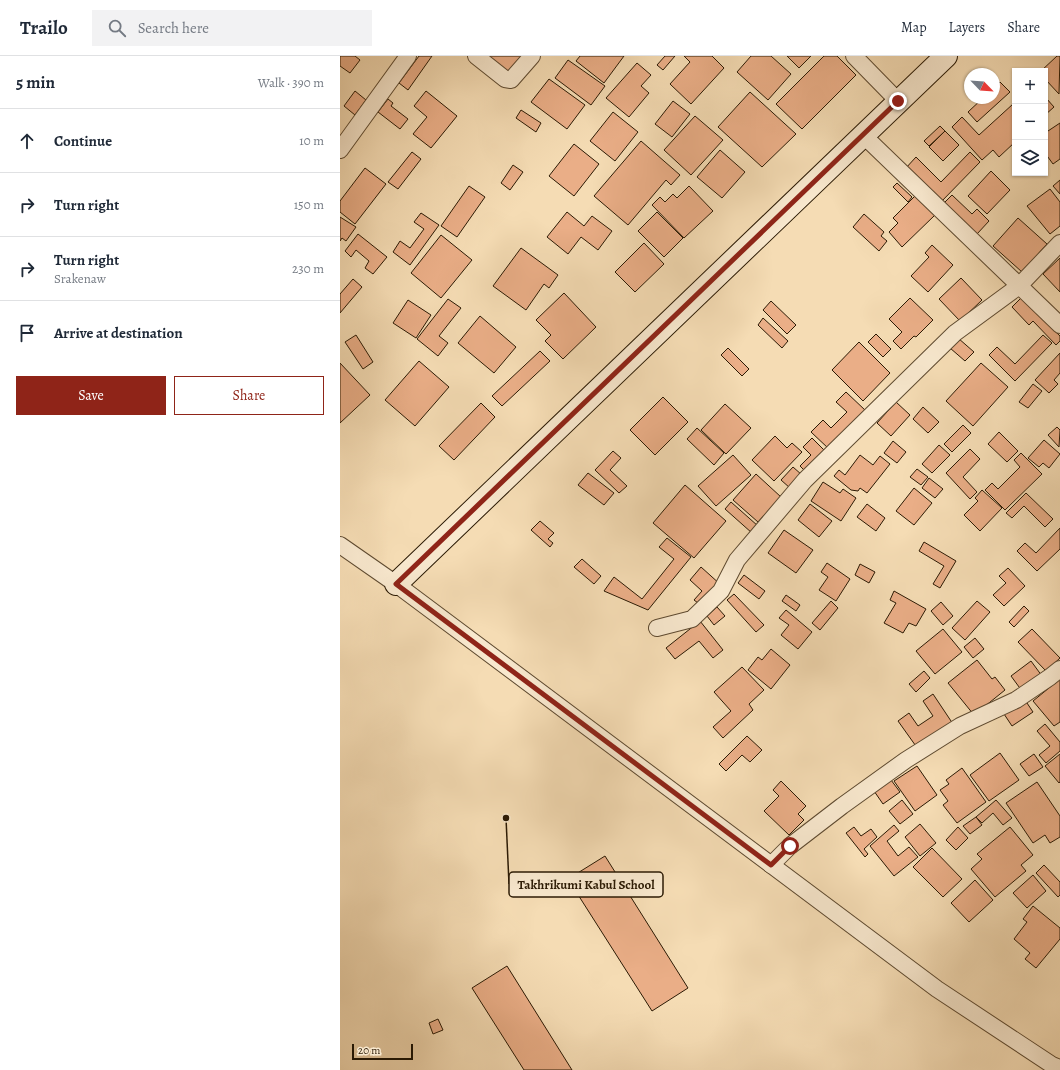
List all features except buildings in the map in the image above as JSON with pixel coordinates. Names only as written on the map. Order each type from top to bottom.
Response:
[{"type":"main road","points":[[396,584],[946,56]]},
{"type":"street","points":[[340,150],[408,56]]},
{"type":"street","points":[[476,56],[506,79],[511,80],[532,56]]},
{"type":"street","points":[[854,56],[898,101]]},
{"type":"street","points":[[863,135],[1060,325]]},
{"type":"street","points":[[657,628],[692,619],[721,591],[737,560],[805,480],[955,333],[1019,286],[1060,243]]},
{"type":"street","points":[[340,545],[396,584],[937,989],[1008,1037],[1052,1065],[1060,1068]]},
{"type":"street","points":[[771,865],[790,846],[906,760],[960,726],[1016,700],[1060,669]]},
{"type":"place","name":"Takhrikumi Kabul School","points":[[506,818]]},
{"type":"route","points":[[790,846],[771,865],[396,584],[898,101]]}]
